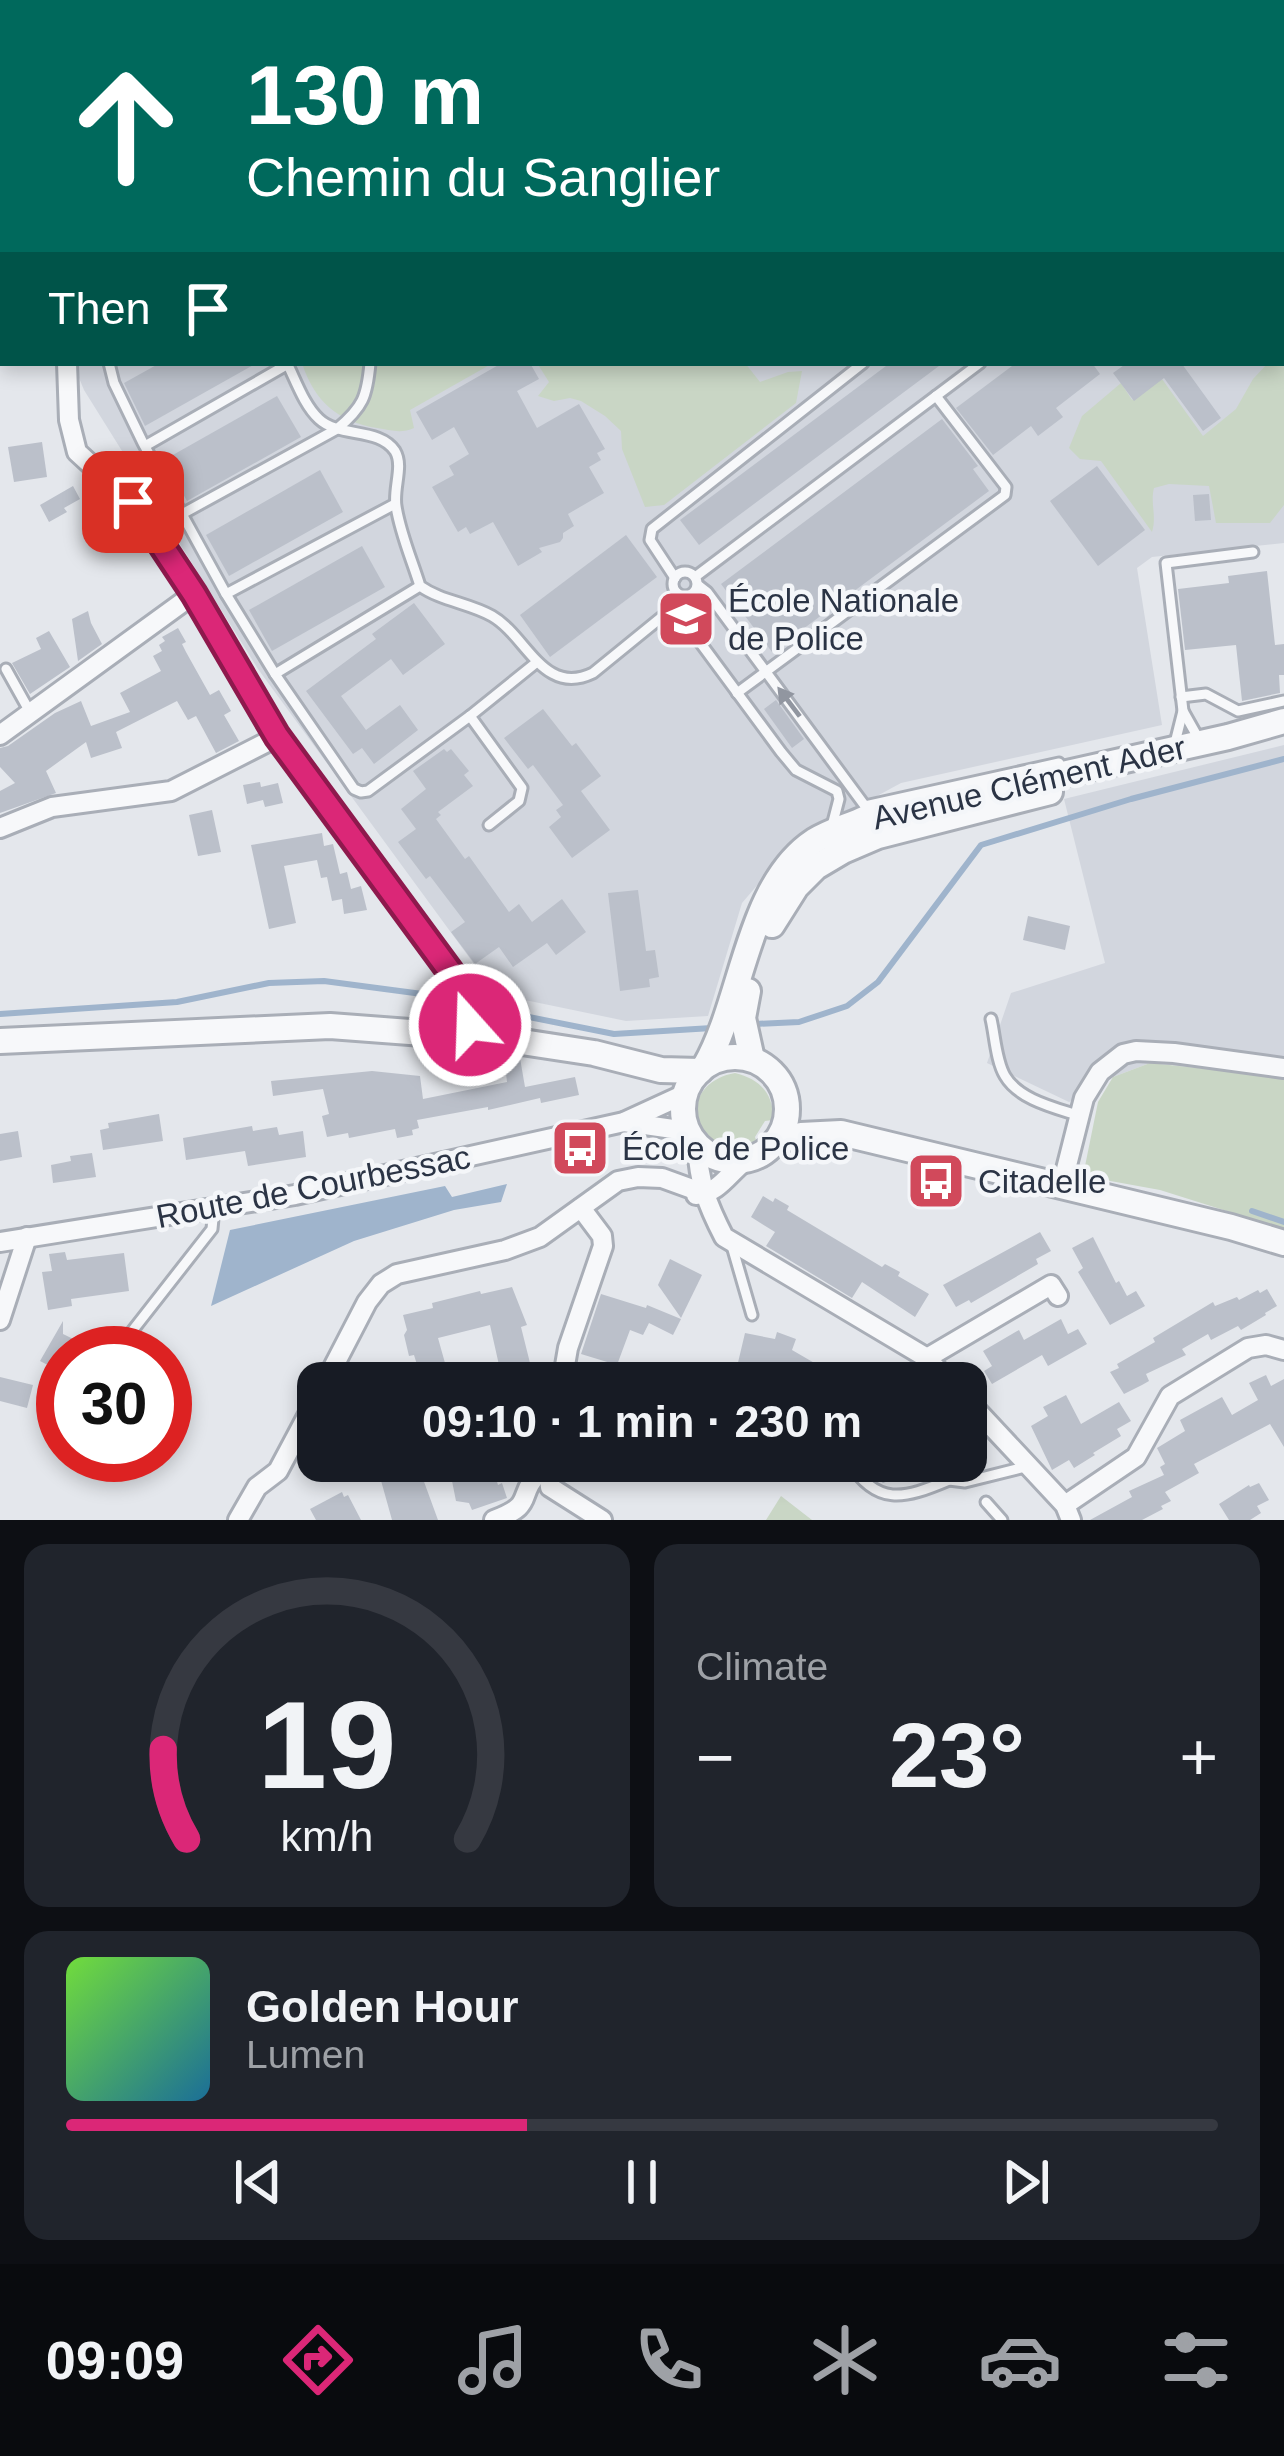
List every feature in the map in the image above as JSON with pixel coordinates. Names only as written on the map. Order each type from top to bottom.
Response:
[{"type":"street","points":[[67,366],[69,420],[77,452],[139,509],[277,736],[452,974],[467,1000],[471,1035]]},
{"type":"street","points":[[0,735],[194,594]]},
{"type":"street","name":"Avenue Clément Ader","points":[[694,1080],[718,1040],[744,962],[784,870],[816,840],[866,812],[1284,726]]},
{"type":"street","name":"Avenue Clément Ader","points":[[752,1059],[742,1011],[753,972],[784,904],[816,867],[878,836],[1284,726]]},
{"type":"street","points":[[0,828],[52,807],[171,791],[277,736]]},
{"type":"street","points":[[0,1041],[330,1026],[471,1035],[594,1053],[694,1080]]},
{"type":"street","points":[[1062,1185],[1084,1098],[1100,1072],[1123,1054],[1174,1053],[1284,1068]]},
{"type":"street","points":[[931,1362],[724,1238],[699,1179],[683,1108],[694,1080],[719,1059],[752,1059],[766,1067],[795,1106],[841,1133],[1231,1226],[1284,1243]]},
{"type":"street","name":"Route de Courbessac","points":[[0,1242],[295,1195],[624,1122],[694,1080]]},
{"type":"street","points":[[336,1362],[367,1302],[381,1284],[397,1274],[505,1250],[540,1237],[618,1180],[649,1178],[674,1196],[706,1194],[718,1188],[730,1172],[776,1142],[785,1127],[785,1093]]},
{"type":"street","name":"Route de Courbessac","points":[[624,1122],[673,1129],[693,1140]]},
{"type":"street","points":[[776,1142],[841,1133]]},
{"type":"street","points":[[693,1140],[710,1156],[745,1161]]},
{"type":"street","points":[[566,1362],[604,1246],[581,1208]]},
{"type":"street","points":[[0,1320],[27,1237]]},
{"type":"street","points":[[927,1358],[1051,1285],[1058,1296]]},
{"type":"street","points":[[987,1422],[1068,1512],[1136,1457],[1169,1396],[1248,1348],[1266,1345],[1284,1350]]},
{"type":"street","points":[[238,1520],[256,1487],[278,1471],[297,1435]]},
{"type":"street","points":[[494,1520],[518,1511],[530,1482]]},
{"type":"street","points":[[550,1482],[550,1487],[602,1520]]},
{"type":"lane","points":[[110,366],[113,383],[145,446],[226,594],[354,789],[368,791],[537,662]]},
{"type":"lane","points":[[145,446],[282,366]]},
{"type":"lane","points":[[289,366],[321,421],[391,446],[399,461],[395,504],[420,586],[491,616],[537,662],[559,676],[580,679],[593,673],[674,607],[677,593]]},
{"type":"lane","points":[[182,514],[337,429],[364,400],[370,366]]},
{"type":"lane","points":[[675,578],[650,541],[652,529],[859,366]]},
{"type":"lane","points":[[816,867],[819,854],[867,827],[866,812],[696,581],[685,572],[675,578],[677,593],[688,597],[695,592],[696,581],[976,366]]},
{"type":"lane","points":[[737,693],[1005,496],[1006,487],[936,396]]},
{"type":"lane","points":[[226,594],[395,504]]},
{"type":"lane","points":[[1174,749],[1183,711],[1166,562],[1253,552]]},
{"type":"lane","points":[[275,674],[420,586]]},
{"type":"lane","points":[[674,607],[796,770],[834,788],[839,799],[829,835]]},
{"type":"lane","points":[[6,669],[31,713]]},
{"type":"lane","points":[[1181,697],[1206,694],[1238,712],[1284,701]]},
{"type":"lane","points":[[1183,711],[1201,742]]},
{"type":"lane","points":[[470,716],[522,788],[519,801],[489,824]]},
{"type":"lane","points":[[816,779],[828,774],[829,757]]},
{"type":"lane","points":[[992,1019],[1005,1076],[1024,1094],[1080,1116]]},
{"type":"lane","points":[[136,1326],[212,1229],[214,1208]]},
{"type":"lane","points":[[730,1241],[752,1316]]},
{"type":"lane","points":[[987,1476],[1029,1466]]},
{"type":"lane","points":[[864,1482],[874,1491],[896,1495],[944,1482]]},
{"type":"lane","points":[[986,1502],[1002,1520]]},
{"type":"shaded area","name":"École Nationale de Police","points":[[74,366],[1284,366],[1284,543],[1152,557],[1137,568],[1162,725],[901,783],[796,840],[742,903],[708,1016],[626,1021],[496,994],[258,669],[84,390]]},
{"type":"shaded area","points":[[1284,745],[1284,1077],[1150,1063],[1069,1102],[987,1063],[1011,993],[1105,963],[1064,799]]},
{"type":"green space","points":[[303,366],[488,366],[410,410],[414,428],[400,431],[351,421],[329,407]]},
{"type":"green space","points":[[539,366],[747,366],[760,382],[802,371],[796,403],[664,505],[645,507],[622,449],[621,431],[581,401],[538,396],[549,382]]},
{"type":"green space","points":[[1265,366],[1284,366],[1284,505],[1270,523],[1216,523],[1209,486],[1169,484],[1154,488],[1152,532],[1101,461],[1080,459],[1069,448],[1082,416],[1121,383],[1132,400],[1162,379],[1203,436],[1236,409]]},
{"type":"green space","points":[[1150,1063],[1284,1077],[1284,1229],[1160,1190],[1083,1176],[1098,1102],[1113,1077]]},
{"type":"green space","points":[[735,1073],[764,1089],[773,1120],[765,1121],[755,1137],[757,1143],[728,1150],[729,1143],[718,1145],[706,1136],[696,1114],[697,1103],[710,1084]]},
{"type":"green space","points":[[781,1496],[812,1520],[766,1520]]},
{"type":"water","points":[[507,1184],[501,1202],[454,1210],[354,1241],[211,1306],[230,1230],[445,1186],[452,1197]]},
{"type":"building","points":[[155,366],[252,366],[145,426],[124,383]]},
{"type":"building","points":[[497,366],[532,366],[539,379],[517,391],[537,428],[579,404],[605,449],[597,453],[601,460],[589,467],[604,493],[568,514],[574,526],[563,533],[560,542],[539,548],[542,552],[518,566],[493,522],[470,534],[466,527],[458,532],[432,487],[454,475],[449,466],[469,454],[454,427],[432,440],[416,412]]},
{"type":"building","points":[[886,366],[939,366],[699,545],[680,520]]},
{"type":"building","points":[[1012,366],[1094,366],[1100,374],[1056,408],[1063,417],[1038,436],[1031,426],[993,455],[956,408]]},
{"type":"building","points":[[1123,366],[1183,366],[1221,418],[1203,431],[1164,378],[1134,401],[1113,373]]},
{"type":"building","points":[[277,396],[301,437],[187,501],[164,460]]},
{"type":"building","points":[[942,419],[978,466],[973,469],[989,491],[772,652],[721,584]]},
{"type":"building","points":[[42,442],[47,477],[14,482],[8,447]]},
{"type":"building","points":[[1097,466],[1145,530],[1098,566],[1050,501]]},
{"type":"building","points":[[320,470],[343,512],[229,576],[206,535]]},
{"type":"building","points":[[73,486],[80,499],[49,522],[40,505]]},
{"type":"building","points":[[1209,494],[1211,520],[1195,521],[1193,495]]},
{"type":"building","points":[[626,535],[657,577],[550,657],[520,615]]},
{"type":"building","points":[[362,546],[385,587],[272,651],[249,610]]},
{"type":"building","points":[[1267,571],[1275,645],[1284,644],[1284,675],[1279,675],[1280,693],[1242,701],[1236,645],[1185,650],[1178,589],[1229,583],[1228,576]]},
{"type":"building","points":[[414,603],[445,644],[403,675],[391,659],[341,696],[366,730],[400,705],[418,730],[374,764],[362,748],[353,754],[306,691],[376,639],[372,634]]},
{"type":"building","points":[[88,611],[102,644],[78,661],[72,619]]},
{"type":"building","points":[[178,628],[210,695],[219,690],[231,711],[224,715],[239,741],[216,753],[196,716],[188,720],[177,701],[116,732],[122,748],[91,758],[86,742],[46,771],[56,793],[0,813],[0,791],[15,783],[0,767],[0,748],[81,701],[91,726],[130,712],[120,693],[161,671],[153,656],[162,651],[162,637]]},
{"type":"building","points":[[49,631],[70,667],[30,694],[12,663],[41,649],[36,638]]},
{"type":"building","points":[[776,700],[804,739],[792,748],[764,709]]},
{"type":"building","points":[[543,709],[601,776],[581,791],[610,830],[572,858],[549,827],[561,817],[556,810],[563,805],[533,765],[528,769],[504,738]]},
{"type":"building","points":[[451,749],[469,771],[464,775],[473,786],[438,812],[441,815],[436,819],[509,912],[519,904],[532,922],[562,899],[586,932],[556,955],[547,943],[513,967],[499,947],[475,964],[451,932],[465,922],[398,842],[416,829],[401,809],[426,789],[413,771]]},
{"type":"building","points":[[260,782],[261,787],[278,783],[283,803],[247,804],[243,785]]},
{"type":"building","points":[[212,810],[221,852],[198,856],[189,815]]},
{"type":"building","points":[[322,833],[324,846],[333,844],[340,874],[347,872],[351,889],[361,886],[367,910],[344,914],[342,899],[332,901],[317,860],[284,866],[296,923],[269,929],[251,845]]},
{"type":"building","points":[[638,890],[646,951],[655,950],[659,977],[649,979],[650,987],[620,991],[608,893]]},
{"type":"building","points":[[1028,916],[1070,926],[1065,950],[1023,940]]},
{"type":"building","points":[[504,1056],[520,1058],[525,1087],[575,1077],[579,1095],[417,1120],[419,1128],[412,1130],[413,1135],[397,1138],[395,1129],[327,1137],[322,1116],[329,1114],[323,1089],[273,1096],[271,1081],[372,1071],[420,1076],[423,1099],[507,1082]]},
{"type":"building","points":[[159,1114],[163,1141],[103,1150],[100,1130],[109,1128],[108,1123]]},
{"type":"building","points":[[252,1126],[253,1131],[277,1127],[279,1135],[303,1131],[306,1157],[248,1166],[245,1151],[186,1160],[183,1138]]},
{"type":"building","points":[[18,1131],[22,1157],[0,1161],[0,1134]]},
{"type":"building","points":[[92,1153],[96,1177],[53,1183],[51,1165]]},
{"type":"building","points":[[763,1196],[789,1206],[787,1210],[882,1267],[885,1264],[900,1272],[898,1276],[929,1294],[915,1317],[862,1282],[852,1298],[766,1246],[775,1232],[751,1217]]},
{"type":"building","points":[[1040,1232],[1051,1251],[1036,1259],[1038,1264],[956,1307],[943,1285]]},
{"type":"building","points":[[1093,1237],[1116,1283],[1127,1296],[1136,1291],[1145,1306],[1110,1325],[1078,1272],[1083,1268],[1072,1248]]},
{"type":"building","points":[[65,1252],[67,1260],[124,1253],[129,1291],[71,1299],[72,1306],[48,1310],[42,1272],[52,1271],[49,1254]]},
{"type":"building","points":[[670,1259],[702,1275],[681,1318],[658,1285]]},
{"type":"building","points":[[512,1287],[527,1325],[521,1327],[530,1362],[498,1362],[490,1325],[438,1338],[445,1362],[416,1362],[414,1355],[409,1356],[403,1315],[433,1308],[432,1303]]},
{"type":"building","points":[[1267,1289],[1277,1306],[1266,1315],[1211,1340],[1208,1334],[1182,1349],[1186,1355],[1146,1374],[1149,1381],[1142,1385],[1124,1394],[1110,1372],[1155,1342],[1153,1338],[1213,1302],[1215,1306]]},
{"type":"building","points":[[601,1294],[681,1319],[673,1335],[649,1323],[643,1335],[630,1330],[618,1362],[581,1354]]},
{"type":"building","points":[[1061,1319],[1068,1334],[1078,1329],[1087,1344],[1048,1366],[1042,1355],[992,1384],[987,1369],[992,1366],[983,1351],[1019,1330],[1024,1340]]},
{"type":"building","points":[[777,1332],[796,1339],[792,1350],[813,1362],[738,1362],[745,1333],[775,1339]]},
{"type":"building","points":[[1266,1375],[1271,1386],[1284,1379],[1284,1447],[1270,1424],[1194,1464],[1199,1473],[1165,1492],[1171,1501],[1163,1509],[1142,1520],[1090,1520],[1132,1497],[1129,1491],[1164,1475],[1160,1467],[1165,1464],[1157,1448],[1185,1431],[1180,1420],[1222,1397],[1232,1415],[1258,1400],[1249,1383]]},
{"type":"building","points":[[0,1377],[33,1385],[27,1408],[0,1401]]},
{"type":"building","points":[[1066,1395],[1081,1424],[1119,1402],[1131,1421],[1117,1429],[1121,1436],[1095,1455],[1074,1468],[1069,1460],[1052,1470],[1031,1426],[1048,1416],[1043,1407]]},
{"type":"building","points":[[381,1482],[424,1482],[438,1520],[392,1520]]},
{"type":"building","points":[[452,1482],[502,1483],[507,1498],[472,1510],[469,1503],[456,1501]]},
{"type":"building","points":[[1259,1483],[1269,1500],[1257,1506],[1261,1513],[1250,1520],[1229,1520],[1219,1504]]},
{"type":"building","points":[[342,1492],[361,1520],[316,1520],[310,1509]]},
{"type":"waterway","points":[[755,1024],[799,1022],[847,1006],[878,982],[981,845],[1284,759]]},
{"type":"waterway","points":[[0,1014],[177,1002],[269,983],[324,981],[445,997]]},
{"type":"waterway","points":[[494,1010],[614,1034],[712,1028]]},
{"type":"waterway","points":[[1252,1211],[1284,1222]]},
{"type":"place","name":"École Nationale de Police","points":[[686,619]]},
{"type":"place","name":"École de Police","points":[[580,1148]]},
{"type":"place","name":"Citadelle","points":[[936,1181]]},
{"type":"route","points":[[133,502],[194,594],[277,736],[452,974],[467,1000],[470,1025]]}]
